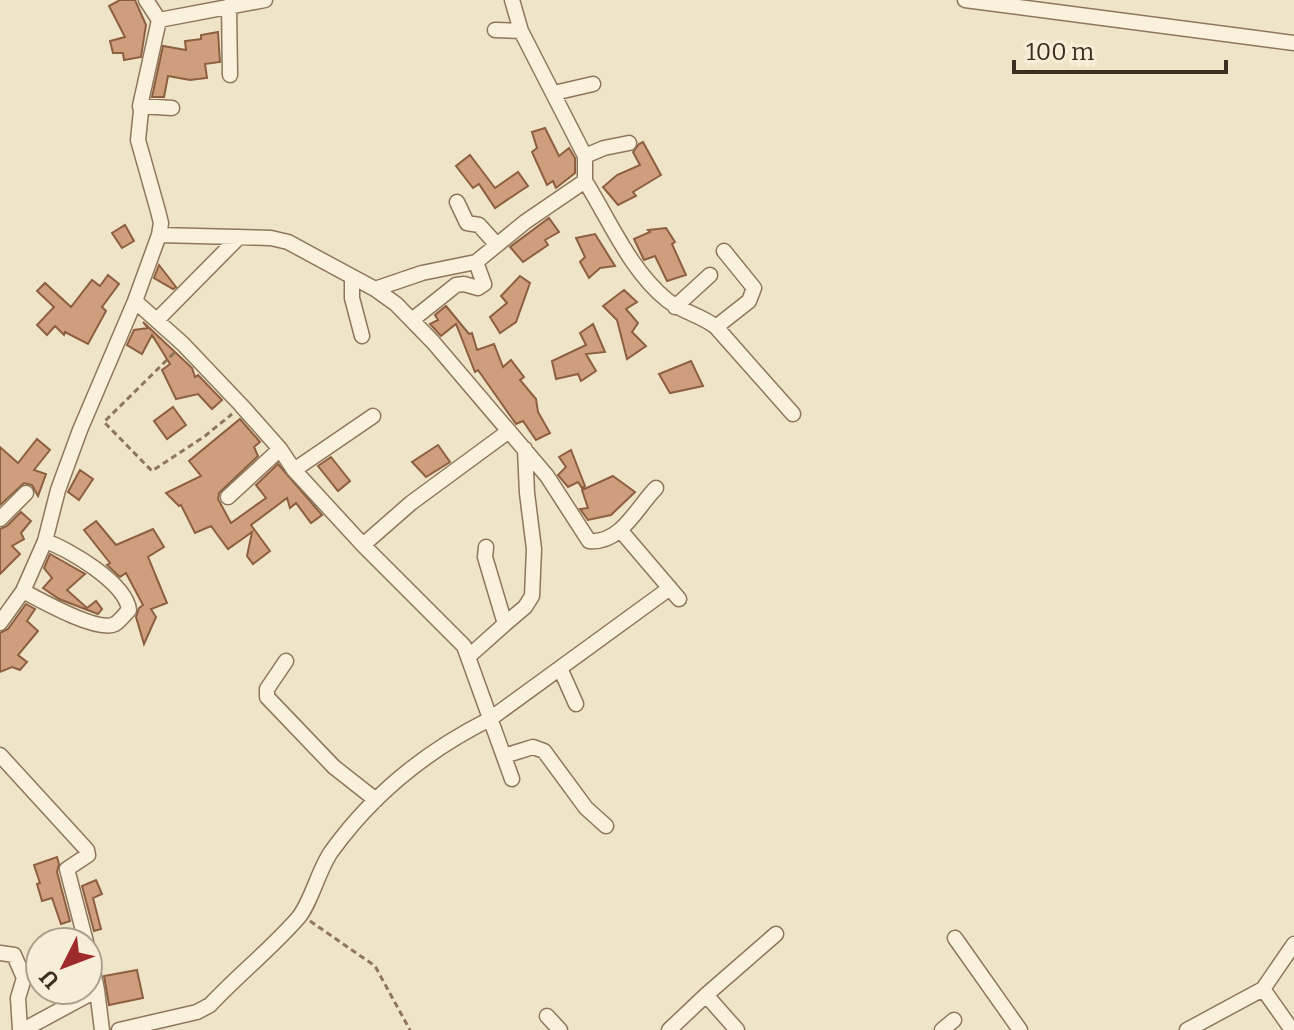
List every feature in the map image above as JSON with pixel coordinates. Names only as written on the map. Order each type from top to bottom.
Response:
[{"type":"street","points":[[0,623],[23,591],[45,541],[58,490],[80,430],[135,301],[159,235],[161,223],[138,140],[140,106],[159,20],[146,0]]},
{"type":"street","points":[[159,20],[200,6],[229,6],[265,0]]},
{"type":"street","points":[[512,0],[521,31],[585,156],[585,181],[646,280],[675,307],[704,317],[716,327],[793,414]]},
{"type":"street","points":[[965,0],[1294,43]]},
{"type":"street","points":[[229,6],[230,75]]},
{"type":"street","points":[[495,30],[521,31]]},
{"type":"street","points":[[554,93],[593,84]]},
{"type":"street","points":[[140,106],[172,108]]},
{"type":"street","points":[[585,156],[629,143]]},
{"type":"street","points":[[375,289],[422,273],[476,262],[525,222],[585,181]]},
{"type":"street","points":[[457,202],[467,223],[479,225],[497,245]]},
{"type":"street","points":[[159,235],[271,238],[288,242],[375,289],[412,320],[525,449],[547,476],[589,541],[596,542],[621,531],[656,488]]},
{"type":"street","points":[[157,320],[239,237]]},
{"type":"street","points":[[716,327],[749,301],[754,288],[724,251]]},
{"type":"street","points":[[412,320],[456,285],[481,286],[484,278],[476,262]]},
{"type":"street","points":[[675,307],[710,275]]},
{"type":"street","points":[[352,278],[352,298],[362,336]]},
{"type":"street","points":[[135,301],[183,344],[241,405],[280,449],[294,470],[363,545],[464,646],[512,779]]},
{"type":"street","points":[[294,470],[373,416]]},
{"type":"street","points":[[363,545],[411,503],[509,431]]},
{"type":"street","points":[[228,497],[280,449]]},
{"type":"street","points":[[468,657],[525,607],[532,596],[534,549],[525,449]]},
{"type":"street","points":[[0,519],[26,493]]},
{"type":"street","points":[[119,1030],[197,1012],[210,1005],[300,915],[332,852],[376,800],[423,760],[490,719],[560,668],[675,594],[621,531]]},
{"type":"street","points":[[23,591],[91,623],[104,626],[115,624],[129,610],[128,600],[116,586],[85,561],[45,541]]},
{"type":"street","points":[[486,547],[485,557],[505,624]]},
{"type":"street","points":[[286,661],[267,689],[267,697],[334,767],[376,800]]},
{"type":"street","points":[[560,668],[576,704]]},
{"type":"street","points":[[504,756],[533,747],[544,751],[586,808],[606,826]]},
{"type":"street","points":[[0,755],[87,850],[86,859],[67,869],[82,926]]},
{"type":"street","points":[[669,1030],[776,934]]},
{"type":"street","points":[[955,938],[1020,1030]]},
{"type":"street","points":[[1187,1030],[1263,989],[1294,944]]},
{"type":"street","points":[[0,953],[14,955],[24,978],[18,998],[22,1030],[67,1006]]},
{"type":"street","points":[[1263,989],[1292,1030]]},
{"type":"street","points":[[706,995],[737,1030]]},
{"type":"street","points":[[99,1006],[102,1030]]},
{"type":"street","points":[[547,1016],[560,1030]]},
{"type":"path","points":[[183,344],[104,422],[152,471],[205,436],[241,405]]},
{"type":"path","points":[[300,915],[375,966],[410,1030]]},
{"type":"building","points":[[120,0],[135,0],[146,25],[141,57],[124,60],[123,53],[113,53],[110,41],[125,37],[109,6]]},
{"type":"building","points":[[218,32],[220,62],[205,64],[207,78],[190,80],[168,76],[164,97],[152,97],[163,46],[186,50],[185,41]]},
{"type":"building","points":[[545,128],[559,156],[569,148],[575,158],[575,173],[556,188],[553,181],[547,185],[532,152],[537,148],[532,132]]},
{"type":"building","points":[[643,142],[661,175],[633,192],[636,196],[618,205],[603,187],[617,175],[640,165],[633,152]]},
{"type":"building","points":[[470,155],[495,188],[518,172],[528,186],[495,208],[479,184],[473,188],[456,166]]},
{"type":"building","points":[[549,218],[559,232],[545,240],[548,245],[523,262],[510,247]]},
{"type":"building","points":[[125,225],[134,241],[122,248],[112,233]]},
{"type":"building","points":[[666,228],[675,242],[672,244],[686,275],[667,281],[655,256],[644,260],[634,239],[650,232],[648,230]]},
{"type":"building","points":[[595,234],[615,266],[600,268],[589,278],[580,262],[585,257],[576,238]]},
{"type":"building","points":[[159,265],[176,287],[173,289],[154,278]]},
{"type":"building","points":[[108,275],[119,284],[102,307],[106,311],[88,344],[65,332],[64,335],[55,326],[47,335],[37,325],[54,307],[37,291],[45,283],[71,307],[92,280],[100,286]]},
{"type":"building","points":[[520,276],[530,283],[516,322],[500,333],[490,317],[507,303],[501,296]]},
{"type":"building","points":[[624,290],[637,302],[626,309],[638,323],[632,332],[646,346],[627,359],[617,320],[603,306]]},
{"type":"building","points":[[446,306],[469,334],[472,333],[477,350],[494,344],[503,367],[511,360],[524,377],[520,380],[536,399],[538,412],[550,433],[536,440],[523,421],[516,424],[478,370],[475,372],[456,324],[441,336],[430,324],[438,320],[435,315]]},
{"type":"building","points":[[143,322],[192,368],[195,377],[198,375],[222,400],[212,409],[198,394],[176,399],[162,370],[170,364],[152,335],[142,354],[127,345],[134,330],[148,328]]},
{"type":"building","points":[[593,324],[605,352],[586,354],[596,371],[581,381],[578,374],[556,379],[552,361],[586,345],[580,333]]},
{"type":"building","points":[[691,361],[703,386],[670,393],[659,374]]},
{"type":"building","points":[[173,407],[186,425],[167,439],[154,421]]},
{"type":"building","points":[[240,419],[260,442],[254,447],[258,456],[219,493],[218,499],[231,523],[266,498],[256,485],[278,464],[322,515],[311,523],[296,503],[290,508],[287,498],[251,525],[270,551],[253,564],[247,556],[252,532],[228,549],[211,526],[195,533],[181,505],[166,493],[201,476],[189,461]]},
{"type":"building","points":[[37,439],[50,450],[34,470],[46,474],[38,496],[32,485],[24,483],[0,505],[0,447],[18,463]]},
{"type":"building","points":[[438,445],[450,462],[426,477],[412,462]]},
{"type":"building","points":[[571,450],[585,486],[582,488],[578,482],[568,487],[558,475],[566,467],[559,457]]},
{"type":"building","points":[[331,457],[350,481],[338,491],[318,466]]},
{"type":"building","points":[[80,470],[93,479],[79,500],[68,492]]},
{"type":"building","points":[[613,476],[635,492],[611,515],[588,520],[580,509],[588,508],[582,490]]},
{"type":"building","points":[[21,512],[31,521],[21,533],[24,539],[12,546],[20,554],[0,574],[0,529]]},
{"type":"building","points":[[96,521],[116,545],[153,529],[164,547],[148,557],[167,603],[151,609],[156,617],[144,644],[136,617],[143,605],[126,573],[120,577],[107,565],[110,563],[84,530]]},
{"type":"building","points":[[50,554],[85,574],[67,590],[87,608],[96,601],[102,609],[98,614],[59,599],[43,588],[52,578],[44,568]]},
{"type":"building","points":[[26,604],[35,609],[27,621],[38,631],[18,655],[27,662],[20,670],[12,667],[0,672],[0,633],[8,629]]},
{"type":"building","points":[[57,857],[57,872],[70,921],[61,924],[52,898],[42,901],[34,865]]},
{"type":"building","points":[[96,880],[102,894],[93,898],[100,926],[93,926],[82,886]]},
{"type":"building","points":[[137,970],[143,998],[109,1005],[104,976]]}]
